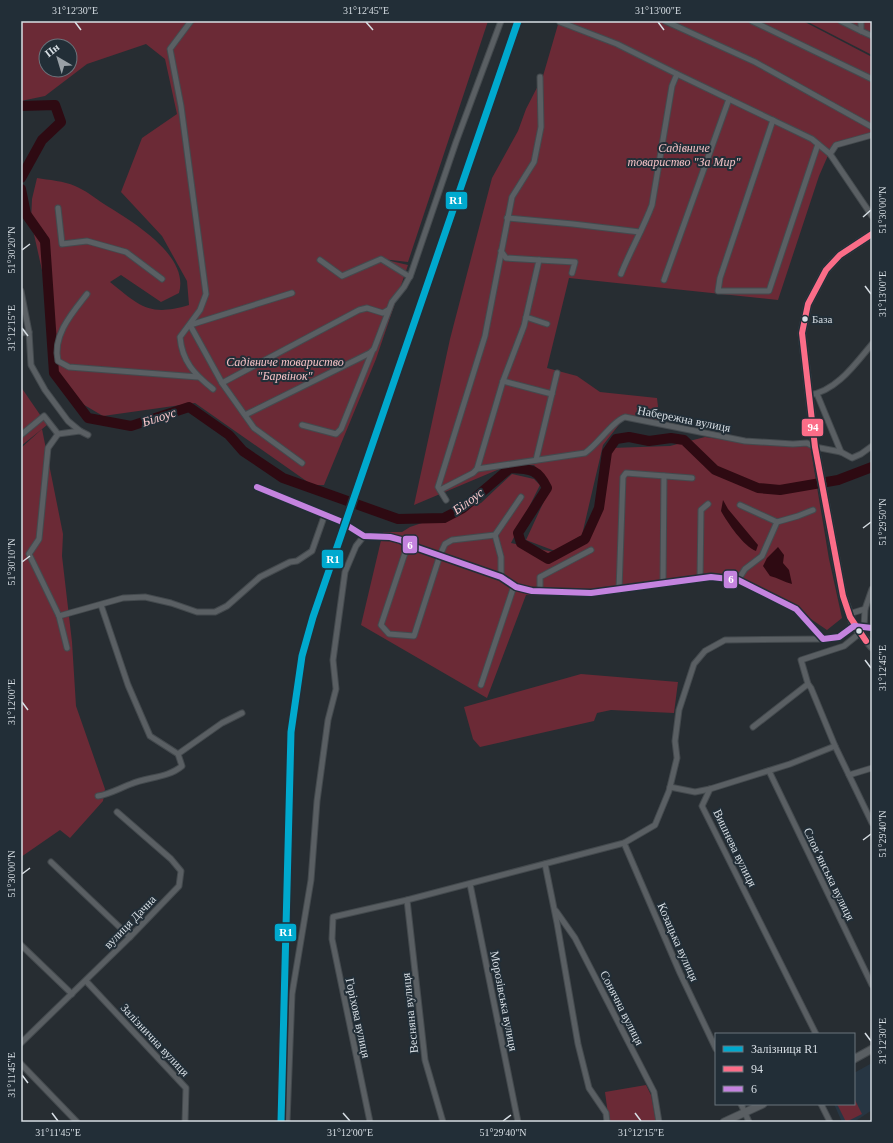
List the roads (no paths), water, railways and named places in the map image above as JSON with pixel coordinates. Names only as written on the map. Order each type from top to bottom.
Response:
[{"type":"main road","points":[[872,234],[848,248],[833,261],[818,281],[808,304],[802,333],[813,394],[815,447],[826,499],[843,596],[854,626],[862,630],[872,647]]},
{"type":"main road","points":[[855,1058],[872,1049]]},
{"type":"main road","points":[[724,1122],[761,1105]]},
{"type":"street","points":[[191,21],[170,48],[181,106],[206,294],[200,310],[180,337],[182,352],[198,377],[213,389]]},
{"type":"street","points":[[302,425],[336,434],[340,429],[388,310],[410,277],[456,142],[502,21]]},
{"type":"street","points":[[665,21],[755,62],[872,127]]},
{"type":"street","points":[[752,21],[872,79]]},
{"type":"street","points":[[841,21],[872,36]]},
{"type":"street","points":[[861,21],[861,31]]},
{"type":"street","points":[[560,22],[617,44],[812,139],[830,154],[872,216]]},
{"type":"street","points":[[621,274],[630,250],[652,205],[672,86],[677,74]]},
{"type":"street","points":[[446,500],[438,487],[485,336],[512,197],[534,162],[541,127],[540,76]]},
{"type":"street","points":[[664,280],[729,99]]},
{"type":"street","points":[[773,120],[720,278],[718,290],[769,291],[818,144]]},
{"type":"street","points":[[830,154],[836,145],[872,135]]},
{"type":"street","points":[[58,208],[62,244],[87,241],[126,252],[162,279]]},
{"type":"street","points":[[507,218],[640,232]]},
{"type":"street","points":[[501,251],[506,258],[575,262],[572,273]]},
{"type":"street","points":[[320,260],[342,276],[381,259],[410,277]]},
{"type":"street","points":[[440,490],[473,473],[477,469],[503,381],[526,317],[539,260]]},
{"type":"street","points":[[21,291],[29,332],[31,365],[45,390],[68,421],[80,431],[88,434]]},
{"type":"street","points":[[190,325],[292,293]]},
{"type":"street","points":[[88,294],[68,320],[58,342],[58,361],[69,367],[198,377]]},
{"type":"street","points":[[222,383],[359,310],[367,308],[383,313],[388,310]]},
{"type":"street","points":[[526,317],[547,324]]},
{"type":"street","points":[[190,325],[222,383],[254,428],[302,464]]},
{"type":"street","points":[[21,333],[29,332]]},
{"type":"street","points":[[841,452],[813,394],[834,384],[850,369],[872,344]]},
{"type":"street","points":[[245,415],[372,352]]},
{"type":"street","points":[[536,460],[557,373]]},
{"type":"street","points":[[503,381],[552,394]]},
{"type":"street","points":[[21,436],[44,416],[58,434]]},
{"type":"street","name":"Набережна вулиця","points":[[477,469],[585,453],[596,445],[618,420],[626,417],[746,441],[793,444],[807,443],[815,447],[841,452],[852,458],[871,448]]},
{"type":"street","points":[[67,648],[59,616],[29,554],[39,539],[48,448],[58,434],[80,431]]},
{"type":"street","points":[[619,590],[623,477],[626,474],[692,478]]},
{"type":"street","points":[[663,584],[664,476]]},
{"type":"street","points":[[257,487],[325,514],[340,521],[364,536],[390,537],[401,540],[408,544],[440,554],[501,577],[514,586],[532,591],[591,593],[711,577],[738,580],[796,609],[823,639]]},
{"type":"street","points":[[408,544],[381,625],[389,634],[414,636],[440,554],[445,544],[452,540],[495,535],[521,497]]},
{"type":"street","points":[[700,579],[701,510],[708,504]]},
{"type":"street","points":[[740,505],[777,522],[813,510]]},
{"type":"street","points":[[59,616],[123,598],[145,597],[171,603],[197,612],[215,612],[227,606],[260,577],[290,562],[298,561],[312,551],[325,514]]},
{"type":"street","points":[[738,580],[745,569],[762,556],[777,522]]},
{"type":"street","points":[[495,535],[501,557],[501,577]]},
{"type":"street","points":[[287,1122],[292,994],[311,880],[317,801],[328,720],[336,689],[332,660],[345,572],[356,546],[364,536]]},
{"type":"street","points":[[540,591],[540,577],[591,550]]},
{"type":"street","points":[[481,685],[514,586]]},
{"type":"street","points":[[862,630],[865,610],[872,589]]},
{"type":"street","points":[[98,796],[108,794],[132,783],[176,771],[182,766],[178,754],[150,736],[128,685],[101,605]]},
{"type":"street","points":[[849,614],[865,610]]},
{"type":"street","points":[[407,900],[624,843],[655,825],[670,787],[677,758],[675,741],[679,710],[694,664],[706,651],[725,640],[823,639],[839,637],[854,626]]},
{"type":"street","points":[[872,628],[862,630],[844,646],[801,660],[808,684],[835,746],[872,823]]},
{"type":"street","points":[[753,727],[808,684]]},
{"type":"street","points":[[178,754],[222,724],[242,713]]},
{"type":"street","points":[[670,787],[695,792],[710,789],[790,764],[835,746]]},
{"type":"street","points":[[849,775],[872,768]]},
{"type":"street","name":"Словʼянська вулиця","points":[[768,771],[872,985]]},
{"type":"street","name":"Вишнева вулиця","points":[[710,789],[702,806],[816,1033]]},
{"type":"street","name":"вулиця Дачна","points":[[21,1043],[86,981],[179,886],[181,871],[171,859],[117,812]]},
{"type":"street","name":"Козацька вулиця","points":[[624,843],[680,973],[715,1047]]},
{"type":"street","points":[[51,862],[130,937]]},
{"type":"street","name":"Сонячна вулиця","points":[[545,864],[578,1044],[589,1088],[606,1113],[607,1122]]},
{"type":"street","name":"Морозівська вулиця","points":[[470,884],[518,1122]]},
{"type":"street","name":"Горіхова вулиця","points":[[370,1122],[332,939],[333,917],[407,900]]},
{"type":"street","name":"Весняна вулиця","points":[[407,900],[426,1060],[443,1122]]},
{"type":"street","name":"Сонячна вулиця","points":[[554,909],[575,938],[654,1092],[659,1122]]},
{"type":"street","points":[[21,945],[72,994]]},
{"type":"street","name":"Залізнична вулиця","points":[[86,981],[186,1088],[185,1122]]},
{"type":"street","points":[[21,1064],[77,1122]]},
{"type":"street","points":[[741,1105],[749,1122]]},
{"type":"street","points":[[822,1105],[830,1122]]},
{"type":"waterway","name":"Білоус","points":[[21,106],[55,105],[61,122],[42,140],[21,178]]},
{"type":"waterway","name":"Білоус","points":[[21,189],[26,214],[45,241],[54,373],[88,418],[131,426],[189,407],[229,435],[243,451],[283,478],[398,519],[444,518],[463,508],[510,468],[533,471],[540,477],[547,488],[518,533],[521,543],[548,559],[585,539],[599,508],[607,452],[616,439],[629,437],[649,441],[671,438],[684,440],[715,470],[758,488],[780,490],[838,480],[872,467]]},
{"type":"rail line","name":"R1","points":[[281,1122],[291,732],[302,656],[313,617],[518,21]]},
{"type":"place","name":"База","points":[[805,319]]},
{"type":"park label","name":"Садівниче товариство \"За Мир\"","points":[[684,155]]},
{"type":"park label","name":"Садівниче товариство \"Барвінок\"","points":[[285,369]]}]
